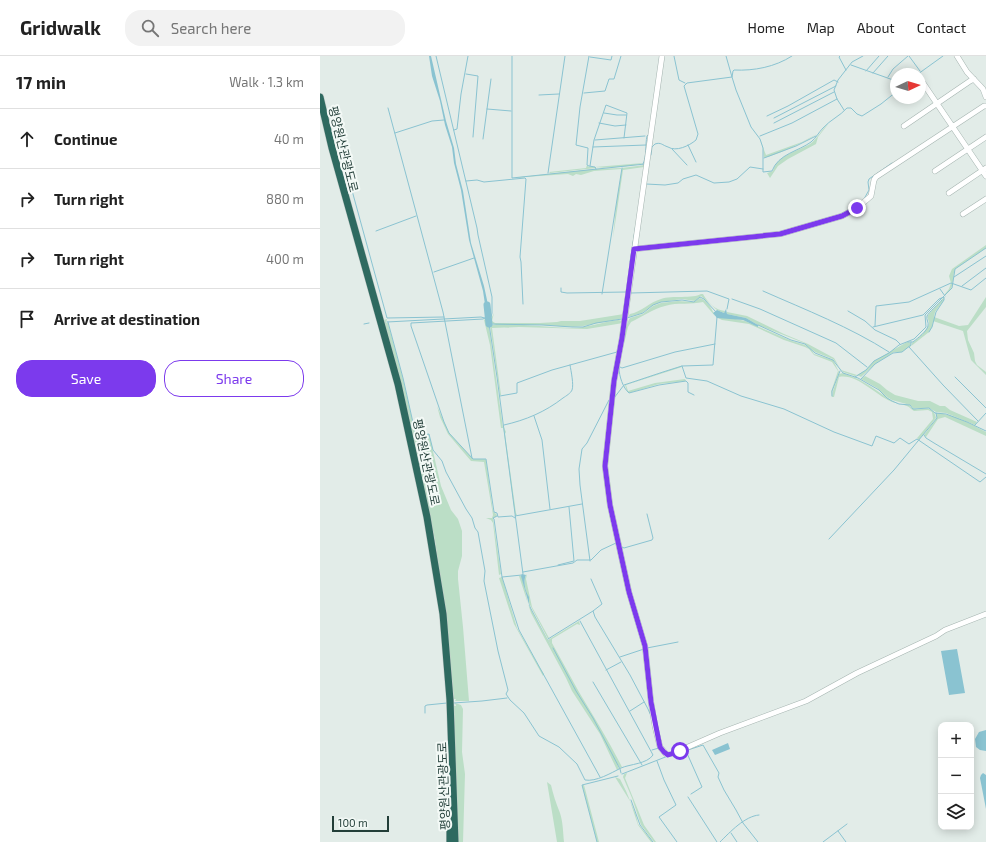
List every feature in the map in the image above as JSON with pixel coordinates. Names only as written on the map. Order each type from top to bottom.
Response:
[{"type":"highway","name":"평양원산관광도로","points":[[320,97],[332,148],[398,384],[427,516],[442,614],[455,842]]},
{"type":"highway","points":[[320,117],[330,160],[394,384],[413,467],[432,569],[448,703],[450,842]]},
{"type":"street","points":[[662,56],[622,338],[614,381],[605,466],[610,505],[629,592],[645,646],[651,702],[660,747],[668,755],[672,754],[720,733],[806,701],[857,673],[936,636],[945,630],[986,614]]},
{"type":"street","points":[[957,56],[967,72],[983,89],[986,97]]},
{"type":"street","points":[[904,126],[974,79]]},
{"type":"street","points":[[926,89],[967,149],[984,170],[986,176]]},
{"type":"street","points":[[634,249],[780,234],[842,216],[857,208],[871,196],[876,177],[986,106]]},
{"type":"street","points":[[935,171],[986,137]]},
{"type":"street","points":[[949,193],[984,170]]},
{"type":"street","points":[[964,214],[986,199]]},
{"type":"green space","points":[[829,123],[818,137],[816,144],[778,166],[770,178],[767,173],[773,171],[775,166],[783,157],[810,144]]},
{"type":"green space","points":[[817,134],[791,148],[764,158],[763,148],[759,137],[766,155],[802,142]]},
{"type":"green space","points":[[643,163],[620,167],[596,167],[549,172],[586,168],[587,165],[589,167],[595,167]]},
{"type":"green space","points":[[645,165],[644,167],[623,170],[613,238],[622,168]]},
{"type":"green space","points":[[621,168],[594,171],[581,175],[576,174],[573,176],[568,174],[511,178],[594,169]]},
{"type":"green space","points":[[986,245],[986,248],[955,269],[952,287],[944,295],[949,289],[951,283],[949,276],[952,269]]},
{"type":"green space","points":[[703,294],[715,308],[725,311],[724,313],[717,310],[701,296],[695,301],[682,299],[661,302],[653,305],[642,313],[628,317],[630,314],[661,299]]},
{"type":"green space","points":[[944,297],[944,300],[935,312],[932,327],[929,332],[909,347],[925,331],[929,323],[928,315]]},
{"type":"green space","points":[[986,297],[986,307],[967,331],[968,340],[974,353],[975,361],[977,365],[986,372],[986,375],[971,360],[963,331],[933,321],[934,317],[959,326],[968,325]]},
{"type":"green space","points":[[700,298],[707,303],[715,316],[703,302],[675,304],[661,307],[631,322],[628,327],[624,344],[626,327],[630,318],[643,314],[653,306],[661,303],[678,301],[694,302]]},
{"type":"green space","points":[[727,312],[747,316],[808,344],[834,358],[840,368],[833,359],[815,352],[804,343],[758,325],[746,318],[727,314]]},
{"type":"green space","points":[[494,313],[492,321],[495,323],[580,321],[624,314],[624,318],[573,327],[496,325],[490,321]]},
{"type":"green space","points":[[718,318],[731,318],[745,321],[805,345],[811,349],[814,354],[833,360],[839,372],[831,397],[831,392],[838,371],[832,362],[814,355],[805,347],[784,340],[749,324],[722,320]]},
{"type":"green space","points":[[387,319],[386,323],[388,323],[403,379],[416,436],[429,434],[441,486],[451,510],[458,519],[462,531],[462,556],[458,571],[458,579],[469,701],[455,701],[456,699],[454,699],[435,540],[409,419],[384,320]]},
{"type":"green space","points":[[485,319],[489,326],[503,428],[501,428]]},
{"type":"green space","points":[[618,320],[623,321],[623,323],[587,329],[519,327],[492,328],[500,395],[490,325],[571,328]]},
{"type":"green space","points":[[907,342],[911,343],[911,345],[902,352],[894,352],[875,364],[861,377],[857,375],[866,370],[874,361]]},
{"type":"green space","points":[[681,366],[682,367],[626,385],[628,391],[655,383],[685,379],[686,381],[659,384],[629,393],[627,391],[625,385]]},
{"type":"green space","points":[[842,370],[857,375],[855,376],[843,372]]},
{"type":"green space","points":[[843,373],[858,379],[898,404],[884,398],[859,381],[845,377],[839,377],[834,397],[832,397],[839,374]]},
{"type":"green space","points":[[865,376],[880,384],[895,395],[918,401],[930,401],[940,406],[945,406],[950,410],[977,422],[975,425],[946,413],[936,412],[929,408],[913,408],[910,405],[892,400],[877,388],[861,379]]},
{"type":"green space","points":[[901,404],[909,405],[916,409],[928,409],[934,413],[936,418],[919,440],[917,438],[933,419],[932,412],[928,410],[914,411]]},
{"type":"green space","points":[[437,406],[449,433],[473,459],[486,460],[493,511],[497,515],[493,518],[501,574],[499,575],[493,523],[491,520],[486,518],[492,518],[493,515],[484,462],[471,461],[448,434],[440,417]]},
{"type":"green space","points":[[936,413],[955,417],[986,432],[986,436],[945,417],[938,419],[926,437],[924,435],[937,418]]},
{"type":"green space","points":[[503,425],[506,432],[505,434],[517,515],[515,515]]},
{"type":"green space","points":[[527,574],[526,579],[532,607],[549,638],[548,639],[529,603],[525,584],[525,577]]},
{"type":"green space","points":[[519,576],[522,576],[528,603]]},
{"type":"green space","points":[[502,577],[517,628],[544,674],[543,676],[514,624],[499,578]]},
{"type":"green space","points":[[528,604],[572,684],[548,640],[579,621],[580,625],[577,624],[552,639],[552,643],[617,757],[622,767],[620,768],[617,763],[619,769],[617,770],[600,734],[572,691],[531,613]]},
{"type":"green space","points":[[455,703],[461,705],[463,709],[462,752],[465,774],[463,842],[456,842]]},
{"type":"green space","points":[[627,773],[625,778],[644,825],[656,842],[654,842],[641,825],[623,777],[624,774]]},
{"type":"green space","points":[[615,777],[620,779],[626,791],[636,815],[638,824],[653,842],[651,842],[638,825],[630,801]]},
{"type":"green space","points":[[547,782],[551,785],[561,816],[564,842],[557,842]]},
{"type":"green space","points":[[582,785],[584,785],[599,842],[597,842]]},
{"type":"water","points":[[429,56],[431,56],[446,121],[454,148],[456,164],[463,191],[471,243],[484,286],[490,314],[485,314],[486,311],[483,291],[469,240],[452,147],[432,76]]},
{"type":"water","points":[[726,309],[727,314],[746,318],[758,325],[758,327],[743,320],[717,318],[713,313],[717,310],[724,313]]},
{"type":"water","points":[[522,574],[526,575],[525,586],[531,608],[552,648],[530,608],[521,576]]},
{"type":"water","points":[[957,649],[965,693],[949,695],[941,651]]},
{"type":"water","points":[[986,730],[986,751],[980,750],[976,747],[975,739],[979,732]]},
{"type":"water","points":[[728,743],[730,749],[715,755],[712,750]]},
{"type":"water","points":[[983,773],[986,775],[986,809],[980,778]]},
{"type":"waterway","points":[[387,322],[481,317],[488,319],[491,317],[492,313],[492,297],[477,228],[436,56]]},
{"type":"waterway","points":[[454,130],[457,129],[461,94],[468,56]]},
{"type":"waterway","points":[[512,56],[512,178],[645,164]]},
{"type":"waterway","points":[[548,173],[565,56]]},
{"type":"waterway","points":[[589,56],[580,107],[576,145],[588,148],[587,165],[595,167],[596,169]]},
{"type":"waterway","points":[[590,57],[611,60],[612,56]]},
{"type":"waterway","points":[[584,93],[605,91],[609,79],[614,79],[621,56]]},
{"type":"waterway","points":[[674,56],[679,80],[685,83]]},
{"type":"waterway","points":[[651,155],[652,147],[657,143],[679,149],[696,140],[698,134],[684,86],[687,83],[732,77],[726,56]]},
{"type":"waterway","points":[[792,56],[779,63],[764,68],[733,71],[732,77],[736,90],[751,127],[760,139],[763,148],[763,172],[772,171],[775,165],[784,157],[811,142],[826,125],[847,108],[851,108],[857,114],[862,116],[890,97]]},
{"type":"waterway","points":[[840,56],[839,57],[846,70]]},
{"type":"waterway","points":[[844,110],[837,99],[834,90],[838,80],[852,62],[863,56]]},
{"type":"waterway","points":[[866,71],[879,56]]},
{"type":"waterway","points":[[873,73],[888,56]]},
{"type":"waterway","points":[[888,77],[893,69],[908,56]]},
{"type":"waterway","points":[[909,56],[918,68]]},
{"type":"waterway","points":[[926,68],[943,56]]},
{"type":"waterway","points":[[851,65],[890,79]]},
{"type":"waterway","points":[[466,74],[478,76],[473,137]]},
{"type":"waterway","points":[[483,139],[491,79]]},
{"type":"waterway","points":[[767,116],[834,80],[838,82]]},
{"type":"waterway","points":[[774,118],[836,86]]},
{"type":"waterway","points":[[774,123],[834,92]]},
{"type":"waterway","points":[[539,95],[559,94]]},
{"type":"waterway","points":[[760,136],[792,123],[837,99]]},
{"type":"waterway","points":[[590,166],[594,140],[606,105],[627,113],[624,138]]},
{"type":"waterway","points":[[388,108],[443,312],[472,458]]},
{"type":"waterway","points":[[487,109],[511,111]]},
{"type":"waterway","points":[[604,113],[626,115]]},
{"type":"waterway","points":[[395,133],[432,121],[444,120]]},
{"type":"waterway","points":[[599,123],[615,126],[626,125]]},
{"type":"waterway","points":[[643,164],[645,158],[646,139],[648,135]]},
{"type":"waterway","points":[[595,140],[645,136]]},
{"type":"waterway","points":[[764,158],[796,146],[816,136]]},
{"type":"waterway","points":[[593,147],[646,145]]},
{"type":"waterway","points":[[688,145],[696,162]]},
{"type":"waterway","points":[[672,149],[687,165]]},
{"type":"waterway","points":[[342,154],[387,318],[444,317]]},
{"type":"waterway","points":[[864,199],[869,190],[869,179],[892,163]]},
{"type":"waterway","points":[[646,184],[665,185],[678,183],[683,179],[696,175],[714,183],[729,182],[737,179],[750,167],[763,169]]},
{"type":"waterway","points":[[602,294],[622,168]]},
{"type":"waterway","points":[[466,181],[477,180],[484,182],[526,179],[520,257],[523,304]]},
{"type":"waterway","points":[[839,215],[850,209]]},
{"type":"waterway","points":[[376,231],[416,216]]},
{"type":"waterway","points":[[630,262],[636,224]]},
{"type":"waterway","points":[[855,377],[866,370],[874,361],[889,353],[899,345],[914,339],[926,327],[925,315],[952,288],[955,269],[986,248]]},
{"type":"waterway","points":[[954,277],[986,256]]},
{"type":"waterway","points":[[434,272],[474,258]]},
{"type":"waterway","points":[[962,286],[986,268]]},
{"type":"waterway","points":[[875,326],[876,306],[909,302],[951,283],[971,290],[986,278]]},
{"type":"waterway","points":[[561,288],[561,292],[567,293],[626,292]]},
{"type":"waterway","points":[[940,289],[945,296]]},
{"type":"waterway","points":[[631,293],[707,291],[729,299],[727,309]]},
{"type":"waterway","points":[[763,291],[843,327],[889,352]]},
{"type":"waterway","points":[[627,318],[643,313],[653,305],[661,302],[682,300],[694,302],[700,297],[704,299],[716,312]]},
{"type":"waterway","points":[[873,327],[923,315],[939,299],[944,297],[944,300],[936,312],[929,332]]},
{"type":"waterway","points":[[732,299],[760,309],[836,343],[867,367]]},
{"type":"waterway","points":[[908,342],[913,342],[926,330],[928,325],[927,316],[942,300]]},
{"type":"waterway","points":[[487,305],[489,324]]},
{"type":"waterway","points":[[848,311],[865,321],[875,330],[896,340],[900,344]]},
{"type":"waterway","points":[[614,398],[624,385],[682,366],[713,365],[717,317]]},
{"type":"waterway","points":[[485,318],[411,323],[411,326],[449,433],[473,459],[486,459],[494,512],[497,513],[498,517],[512,516],[515,518]]},
{"type":"waterway","points":[[523,574],[489,324],[583,327],[596,323],[622,319]]},
{"type":"waterway","points":[[388,322],[403,378],[416,436],[429,434],[433,450],[442,461],[446,472],[472,518],[478,532],[485,571],[484,581],[498,651],[508,690],[506,694],[510,700],[524,713],[539,736],[559,747],[577,764],[585,780],[594,780],[621,768],[643,762],[653,755],[580,621]]},
{"type":"waterway","points":[[364,324],[369,323]]},
{"type":"waterway","points":[[758,325],[791,340],[805,344],[815,353],[833,360],[843,373],[858,378],[879,390],[892,401],[899,404],[910,405],[913,409],[929,408],[935,413],[946,414],[986,431]]},
{"type":"waterway","points":[[861,379],[875,364],[893,353],[902,352],[911,345],[911,342]]},
{"type":"waterway","points":[[620,367],[622,368],[675,352],[715,344]]},
{"type":"waterway","points":[[909,347],[978,421]]},
{"type":"waterway","points":[[500,396],[517,393],[517,383],[552,370],[617,352]]},
{"type":"waterway","points":[[504,425],[535,415],[570,393],[573,385],[570,365]]},
{"type":"waterway","points":[[682,366],[686,378],[707,381],[741,396],[784,409],[834,432],[872,446],[876,436],[894,443],[900,438],[909,444],[917,439],[980,482],[986,477]]},
{"type":"waterway","points":[[619,368],[622,382],[629,393],[659,385],[686,381],[688,383],[688,392],[694,395]]},
{"type":"waterway","points":[[832,396],[832,391],[840,371]]},
{"type":"waterway","points":[[955,377],[986,408]]},
{"type":"waterway","points":[[590,561],[579,469],[582,449],[587,443],[609,400]]},
{"type":"waterway","points":[[829,539],[894,470],[937,418],[936,413]]},
{"type":"waterway","points":[[975,425],[986,413]]},
{"type":"waterway","points":[[534,416],[542,440],[550,509]]},
{"type":"waterway","points":[[924,435],[926,438],[986,474]]},
{"type":"waterway","points":[[515,516],[582,504]]},
{"type":"waterway","points":[[558,565],[574,561],[569,507]]},
{"type":"waterway","points":[[622,547],[624,548],[652,540],[653,538],[647,514]]},
{"type":"waterway","points":[[497,516],[493,518],[502,577]]},
{"type":"waterway","points":[[523,572],[573,563],[577,560],[591,560],[601,550],[616,543]]},
{"type":"waterway","points":[[522,575],[502,577],[519,630],[600,777]]},
{"type":"waterway","points":[[591,579],[602,604],[593,611],[595,617],[630,675],[651,716]]},
{"type":"waterway","points":[[548,639],[593,611]]},
{"type":"waterway","points":[[647,648],[678,642]]},
{"type":"waterway","points":[[553,648],[576,691],[593,718],[621,773]]},
{"type":"waterway","points":[[620,657],[644,649]]},
{"type":"waterway","points":[[606,670],[621,662]]},
{"type":"waterway","points":[[593,682],[642,765]]},
{"type":"waterway","points":[[454,703],[507,698]]},
{"type":"waterway","points":[[630,711],[644,702]]},
{"type":"waterway","points":[[425,713],[425,706],[427,705],[447,703]]},
{"type":"waterway","points":[[688,750],[703,745],[719,773],[718,777],[724,790],[743,823],[758,842]]},
{"type":"waterway","points":[[652,750],[659,748]]},
{"type":"waterway","points":[[686,751],[702,787],[691,794]]},
{"type":"waterway","points":[[622,774],[668,756]]},
{"type":"waterway","points":[[657,761],[676,805],[659,817],[677,842]]},
{"type":"waterway","points":[[597,842],[582,785],[618,776]]},
{"type":"waterway","points":[[688,797],[717,842]]},
{"type":"waterway","points":[[631,800],[640,825],[653,842]]},
{"type":"waterway","points":[[720,842],[743,821],[759,815]]},
{"type":"waterway","points":[[823,842],[847,824]]},
{"type":"waterway","points":[[838,831],[846,842]]},
{"type":"waterway","points":[[731,833],[737,842]]},
{"type":"route","points":[[680,751],[668,755],[660,747],[651,702],[645,646],[629,592],[610,505],[605,466],[614,381],[622,338],[634,249],[656,248],[780,234],[842,216],[857,208]]}]
